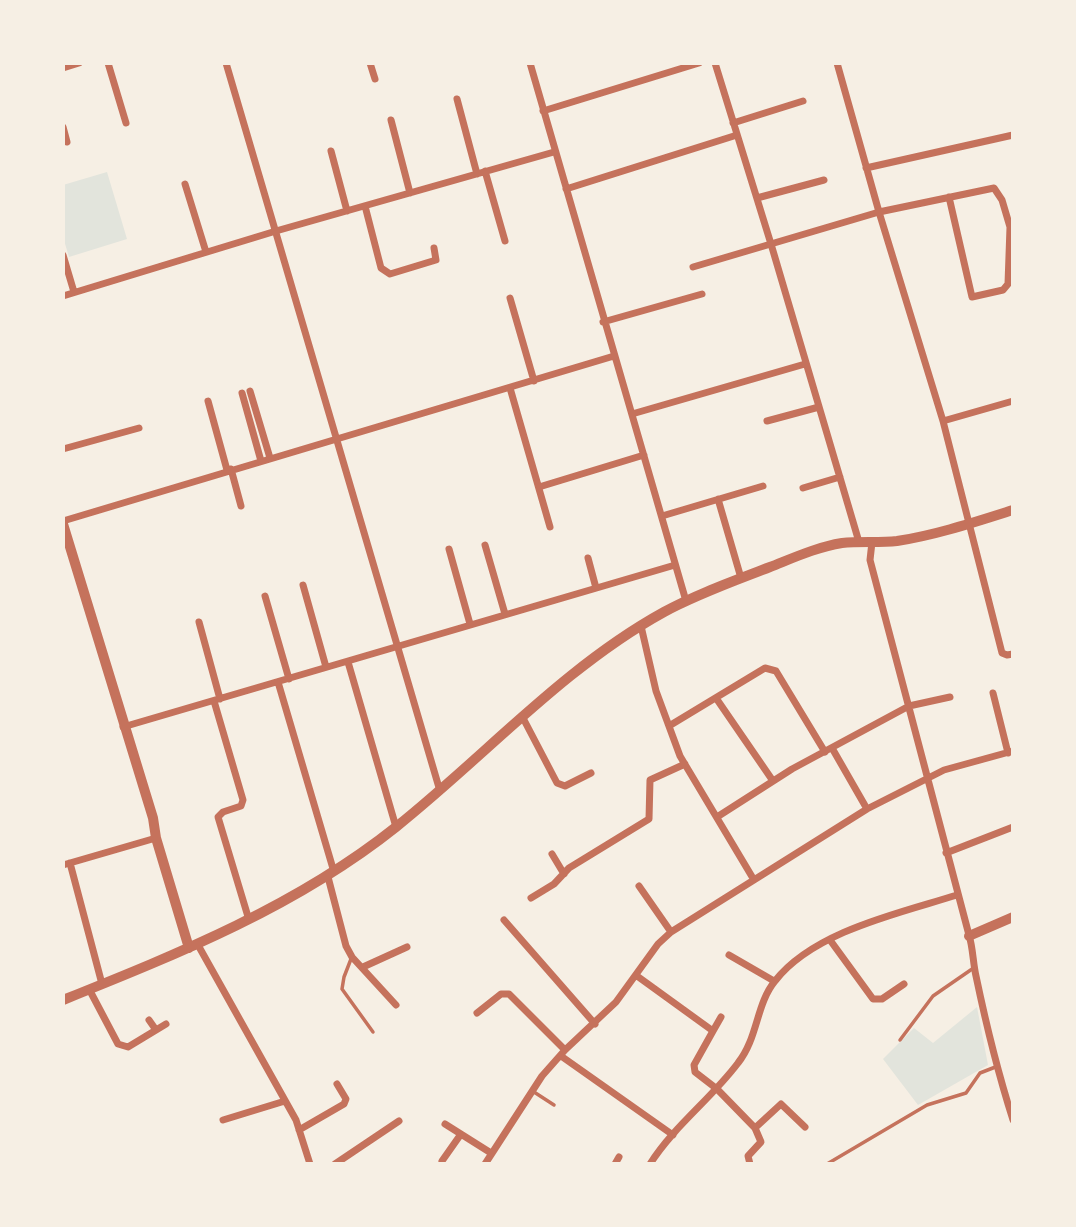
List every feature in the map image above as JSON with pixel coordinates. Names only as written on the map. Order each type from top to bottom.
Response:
[{"type":"street","points":[[63,68],[79,63]]},
{"type":"street","points":[[107,63],[127,124]]},
{"type":"street","points":[[226,63],[440,791]]},
{"type":"street","points":[[370,63],[375,79]]},
{"type":"street","points":[[530,63],[686,601]]},
{"type":"street","points":[[543,111],[680,66],[699,63]]},
{"type":"street","points":[[715,63],[772,244],[859,542]]},
{"type":"street","points":[[837,63],[878,212],[943,421],[1002,653],[1013,654]]},
{"type":"street","points":[[457,99],[505,241]]},
{"type":"street","points":[[733,123],[803,101]]},
{"type":"street","points":[[391,120],[410,193]]},
{"type":"street","points":[[63,127],[67,142]]},
{"type":"street","points":[[566,188],[737,135]]},
{"type":"street","points":[[866,168],[1013,135]]},
{"type":"street","points":[[331,151],[347,211]]},
{"type":"street","points":[[63,296],[275,231],[554,152]]},
{"type":"street","points":[[757,198],[824,180]]},
{"type":"street","points":[[185,184],[206,252]]},
{"type":"street","points":[[693,267],[878,212],[948,197],[994,188],[1002,200],[1011,228],[1008,284],[1003,290],[972,297],[948,197]]},
{"type":"street","points":[[365,206],[381,268],[390,274],[436,260]]},
{"type":"street","points":[[434,248],[439,269]]},
{"type":"street","points":[[63,255],[74,292]]},
{"type":"street","points":[[603,322],[702,294]]},
{"type":"street","points":[[510,298],[534,381]]},
{"type":"street","points":[[310,1164],[299,1130],[285,1101],[193,947],[156,838],[153,818],[123,727],[63,522],[614,356]]},
{"type":"street","points":[[632,414],[805,364]]},
{"type":"street","points":[[510,388],[550,527]]},
{"type":"street","points":[[261,461],[246,392],[270,458]]},
{"type":"street","points":[[208,401],[241,506]]},
{"type":"street","points":[[943,421],[1013,401]]},
{"type":"street","points":[[767,421],[818,407]]},
{"type":"street","points":[[63,449],[139,428]]},
{"type":"street","points":[[539,487],[644,455]]},
{"type":"street","points":[[803,488],[840,477]]},
{"type":"street","points":[[662,516],[763,486]]},
{"type":"street","points":[[718,499],[741,578]]},
{"type":"street","points":[[63,1000],[193,947],[250,920],[331,875],[440,791],[600,654],[640,626],[686,601],[811,552],[841,544],[895,541],[927,535],[1013,510]]},
{"type":"street","points":[[872,542],[870,560],[929,777],[1013,1120]]},
{"type":"street","points":[[485,545],[505,614]]},
{"type":"street","points":[[449,549],[470,624]]},
{"type":"street","points":[[588,558],[596,588]]},
{"type":"street","points":[[123,727],[675,565]]},
{"type":"street","points":[[303,585],[326,667]]},
{"type":"street","points":[[265,596],[289,679]]},
{"type":"street","points":[[199,622],[243,800],[241,806],[223,812],[218,817],[250,920]]},
{"type":"street","points":[[640,626],[656,691],[680,756],[754,880]]},
{"type":"street","points":[[348,662],[396,827]]},
{"type":"street","points":[[669,726],[765,668],[776,671],[867,809]]},
{"type":"street","points":[[278,681],[331,875],[346,946],[352,957],[396,1006]]},
{"type":"street","points":[[485,1164],[532,1091],[563,1053],[595,1024],[637,976],[658,944],[671,932],[867,809],[944,770],[1011,752],[993,693]]},
{"type":"street","points":[[717,817],[773,781],[909,706],[950,696]]},
{"type":"street","points":[[716,698],[773,781]]},
{"type":"street","points":[[523,718],[556,783],[565,786],[591,773]]},
{"type":"street","points":[[531,898],[649,818],[650,780],[685,764]]},
{"type":"street","points":[[946,853],[1013,827]]},
{"type":"street","points":[[102,984],[66,864],[156,838]]},
{"type":"street","points":[[552,854],[564,874]]},
{"type":"street","points":[[639,886],[671,932]]},
{"type":"street","points":[[650,1164],[749,1049],[762,1007],[774,981],[799,958],[830,940],[880,918],[957,895]]},
{"type":"street","points":[[969,936],[1013,917]]},
{"type":"street","points":[[504,920],[595,1024]]},
{"type":"street","points":[[830,940],[873,999],[882,999],[904,984]]},
{"type":"street","points":[[363,967],[407,947]]},
{"type":"street","points":[[729,955],[774,981]]},
{"type":"street","points":[[637,976],[713,1031]]},
{"type":"street","points":[[89,989],[118,1044],[128,1046],[166,1024]]},
{"type":"street","points":[[477,1013],[501,994],[509,994],[563,1053],[673,1135]]},
{"type":"street","points":[[721,1017],[694,1065],[695,1072],[717,1089],[755,1128],[761,1142],[748,1156],[750,1164]]},
{"type":"street","points":[[149,1020],[156,1030]]},
{"type":"street","points":[[299,1130],[344,1104],[346,1099],[337,1084]]},
{"type":"street","points":[[1005,1093],[1013,1089]]},
{"type":"street","points":[[223,1120],[285,1101]]},
{"type":"street","points":[[755,1128],[781,1104],[805,1127]]},
{"type":"street","points":[[335,1164],[399,1121]]},
{"type":"street","points":[[445,1124],[491,1153]]},
{"type":"street","points":[[442,1161],[461,1134]]},
{"type":"lane","points":[[352,957],[342,989],[373,1032]]},
{"type":"lane","points":[[900,1040],[933,996],[975,967]]},
{"type":"lane","points":[[827,1164],[926,1105],[966,1093],[980,1073],[998,1066]]},
{"type":"lane","points":[[532,1091],[554,1105]]},
{"type":"shaded area","points":[[107,172],[127,239],[69,257],[63,237],[63,185]]},
{"type":"shaded area","points":[[977,1007],[988,1065],[918,1105],[883,1059],[914,1028],[933,1043]]}]
